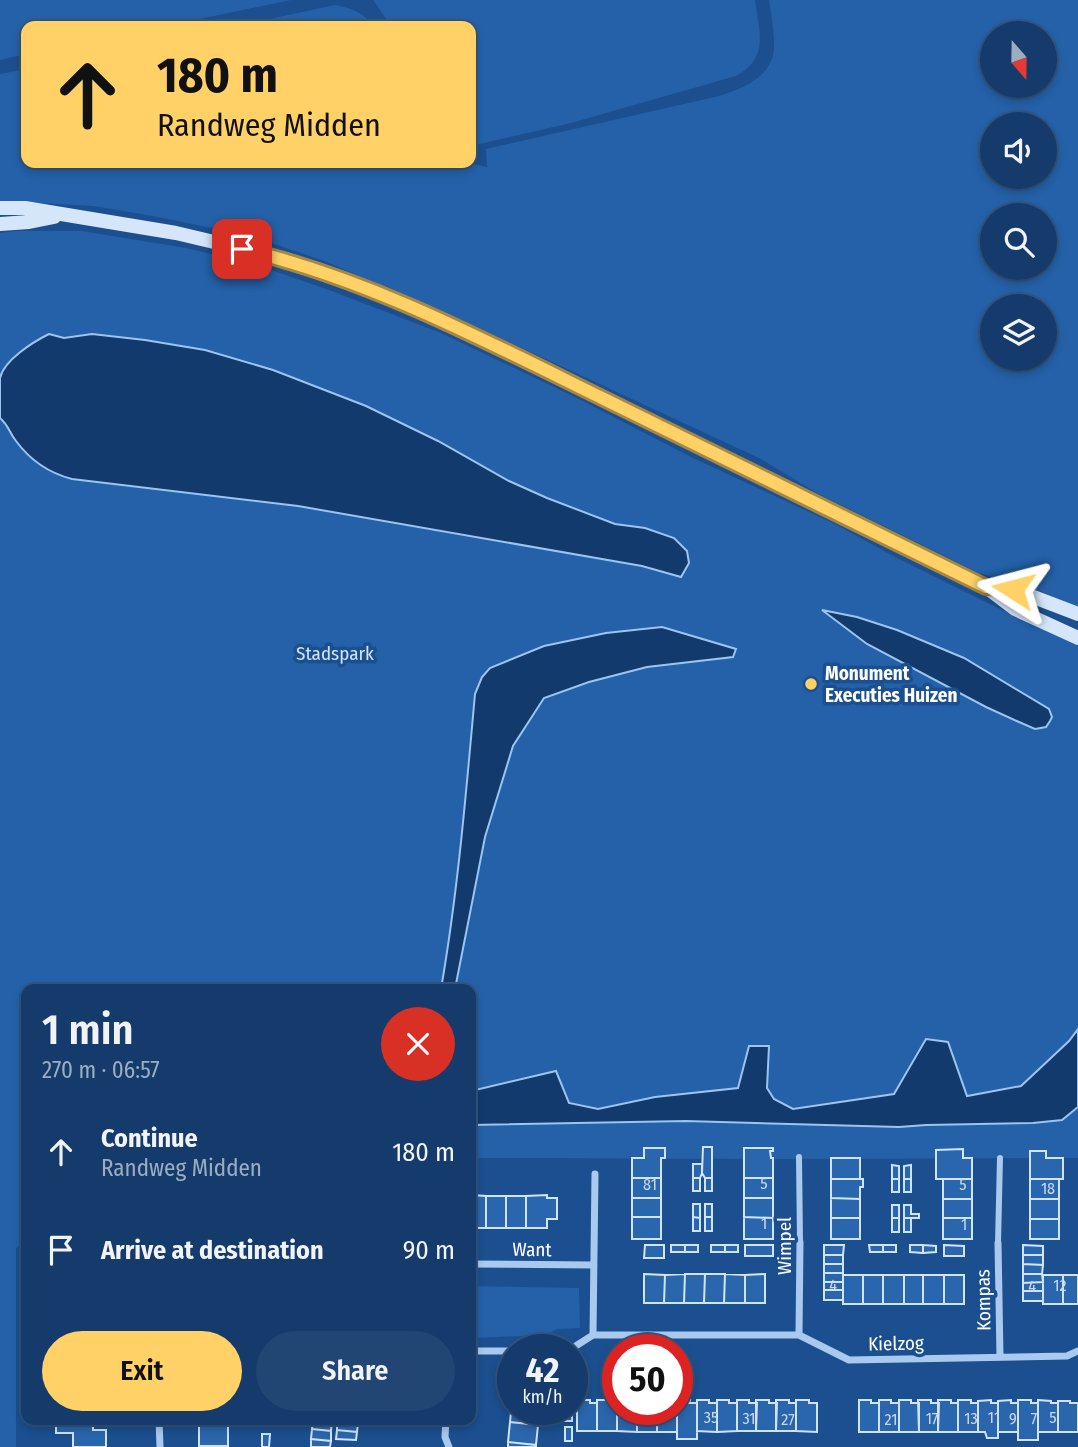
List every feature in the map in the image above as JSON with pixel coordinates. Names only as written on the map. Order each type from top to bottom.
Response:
[{"type":"main road","points":[[0,208],[25,208],[176,233],[286,260],[385,296],[497,346],[986,587],[1015,609],[1078,638]]},
{"type":"main road","points":[[0,224],[66,215]]},
{"type":"main road","points":[[986,587],[1013,589],[1078,614]]},
{"type":"street","name":"Wimpel","points":[[799,1157],[799,1335]]},
{"type":"street","points":[[998,1243],[1000,1158]]},
{"type":"street","points":[[588,1338],[593,1335],[595,1174]]},
{"type":"street","name":"Kompas","points":[[998,1243],[1000,1356]]},
{"type":"street","name":"Want","points":[[476,1264],[594,1265]]},
{"type":"street","name":"Kielzog","points":[[593,1335],[799,1335],[849,1360],[1067,1356],[1078,1351]]},
{"type":"street","points":[[476,1351],[497,1351]]},
{"type":"street","points":[[159,1425],[159,1447]]},
{"type":"street","points":[[446,1425],[445,1437],[449,1447]]},
{"type":"green space","points":[[0,0],[291,0],[191,21],[21,21],[21,55],[0,60]]},
{"type":"green space","points":[[373,0],[755,0],[760,43],[754,61],[736,76],[571,123],[476,145],[476,21],[388,21]]},
{"type":"green space","points":[[769,0],[1078,0],[1078,608],[1040,591],[979,573],[817,493],[759,458],[470,324],[327,262],[251,236],[158,217],[94,206],[0,201],[0,74],[21,70],[21,168],[476,168],[476,164],[487,167],[486,149],[719,96],[738,89],[764,72],[773,55],[774,39]]},
{"type":"green space","points":[[335,5],[357,12],[369,21],[260,21]]},
{"type":"green space","name":"Stadspark","points":[[82,231],[186,248],[254,264],[329,290],[441,333],[577,398],[693,458],[837,525],[996,607],[1078,644],[1078,1158],[476,1158],[476,984],[21,984],[21,1244],[16,1248],[16,1447],[0,1447],[0,233]]},
{"type":"green space","points":[[476,1286],[579,1288],[580,1328],[557,1329],[549,1334],[497,1334],[497,1337],[476,1338]]},
{"type":"shaded area","points":[[49,334],[64,338],[92,334],[145,340],[205,350],[273,370],[366,406],[547,498],[615,524],[645,528],[674,538],[687,551],[689,563],[681,577],[642,566],[298,506],[72,479],[48,469],[27,454],[0,418],[0,378],[3,371],[20,352]]},
{"type":"shaded area","points":[[822,610],[857,617],[897,630],[964,658],[1049,709],[1052,717],[1046,727],[1035,729],[986,707],[867,644]]},
{"type":"shaded area","points":[[662,627],[736,649],[733,657],[647,667],[589,682],[544,698],[513,746],[485,837],[456,984],[442,984],[457,879],[475,694],[482,677],[490,668],[544,646],[606,633]]},
{"type":"shaded area","points":[[1078,1029],[1078,1107],[1062,1120],[899,1127],[686,1121],[476,1125],[476,1090],[556,1071],[569,1103],[598,1109],[655,1097],[738,1088],[749,1046],[769,1046],[767,1088],[774,1099],[793,1109],[894,1094],[926,1039],[948,1042],[967,1096],[1021,1086],[1069,1041]]},
{"type":"building","points":[[703,1147],[712,1147],[712,1178],[705,1178],[702,1173]]},
{"type":"building","points":[[644,1148],[665,1148],[665,1158],[661,1158],[661,1178],[632,1178],[632,1158],[644,1158]]},
{"type":"building","points":[[744,1148],[773,1148],[773,1151],[770,1151],[773,1158],[773,1178],[744,1178]]},
{"type":"building","points":[[963,1149],[963,1158],[972,1158],[972,1179],[936,1179],[936,1150]]},
{"type":"building","points":[[1030,1151],[1046,1151],[1046,1158],[1063,1158],[1063,1179],[1030,1179]]},
{"type":"building","points":[[831,1158],[860,1158],[860,1179],[831,1179]]},
{"type":"building","points":[[693,1164],[702,1164],[700,1178],[693,1178]]},
{"type":"building","points":[[892,1165],[899,1166],[899,1179],[892,1179]]},
{"type":"building","points":[[911,1165],[911,1179],[904,1179],[904,1166]]},
{"type":"building","points":[[632,1178],[661,1178],[661,1198],[632,1198]]},
{"type":"building","points":[[693,1178],[700,1178],[700,1191],[693,1191]]},
{"type":"building","points":[[705,1178],[712,1178],[712,1191],[705,1191]]},
{"type":"building","points":[[744,1178],[773,1178],[773,1198],[744,1198]]},
{"type":"building","points":[[831,1179],[863,1179],[860,1199],[831,1198]]},
{"type":"building","points":[[892,1179],[899,1179],[899,1192],[892,1192]]},
{"type":"building","points":[[904,1179],[911,1179],[911,1192],[904,1192]]},
{"type":"building","points":[[943,1179],[972,1179],[972,1199],[943,1199]]},
{"type":"building","points":[[1030,1179],[1059,1179],[1059,1199],[1030,1199]]},
{"type":"building","points":[[476,1195],[486,1196],[486,1228],[476,1228]]},
{"type":"building","points":[[547,1195],[547,1198],[557,1198],[557,1219],[547,1219],[547,1228],[526,1228],[526,1196]]},
{"type":"building","points":[[486,1196],[506,1196],[506,1228],[486,1228]]},
{"type":"building","points":[[506,1196],[526,1196],[526,1228],[506,1228]]},
{"type":"building","points":[[632,1198],[661,1198],[661,1217],[632,1217]]},
{"type":"building","points":[[744,1198],[773,1198],[773,1218],[744,1217]]},
{"type":"building","points":[[831,1198],[860,1199],[860,1218],[831,1218]]},
{"type":"building","points":[[943,1199],[972,1199],[972,1218],[943,1218]]},
{"type":"building","points":[[1030,1199],[1059,1199],[1059,1219],[1030,1219]]},
{"type":"building","points":[[693,1204],[700,1204],[700,1218],[693,1217]]},
{"type":"building","points":[[705,1204],[712,1204],[712,1217],[705,1217]]},
{"type":"building","points":[[892,1205],[899,1205],[899,1218],[892,1218]]},
{"type":"building","points":[[904,1205],[911,1205],[911,1214],[919,1214],[919,1218],[904,1218]]},
{"type":"building","points":[[632,1217],[661,1217],[661,1239],[632,1239]]},
{"type":"building","points":[[693,1217],[700,1218],[700,1231],[693,1231]]},
{"type":"building","points":[[705,1217],[712,1217],[712,1231],[705,1231]]},
{"type":"building","points":[[744,1217],[773,1218],[773,1239],[744,1239]]},
{"type":"building","points":[[831,1218],[860,1218],[860,1239],[831,1239]]},
{"type":"building","points":[[892,1218],[899,1218],[899,1232],[892,1232]]},
{"type":"building","points":[[904,1218],[911,1218],[911,1232],[904,1232]]},
{"type":"building","points":[[943,1218],[972,1218],[972,1239],[943,1239]]},
{"type":"building","points":[[1030,1219],[1059,1219],[1059,1239],[1030,1239]]},
{"type":"building","points":[[645,1245],[664,1245],[664,1258],[644,1258]]},
{"type":"building","points":[[671,1245],[685,1245],[685,1252],[671,1252]]},
{"type":"building","points":[[685,1245],[698,1245],[698,1252],[685,1252]]},
{"type":"building","points":[[711,1245],[725,1245],[725,1252],[711,1252]]},
{"type":"building","points":[[725,1245],[738,1245],[738,1252],[725,1252]]},
{"type":"building","points":[[745,1245],[773,1245],[773,1256],[745,1256]]},
{"type":"building","points":[[824,1245],[844,1245],[843,1255],[824,1255]]},
{"type":"building","points":[[869,1245],[883,1245],[883,1252],[870,1252]]},
{"type":"building","points":[[883,1245],[896,1245],[896,1252],[883,1252]]},
{"type":"building","points":[[910,1245],[923,1245],[923,1253],[910,1252]]},
{"type":"building","points":[[923,1245],[936,1246],[936,1252],[923,1253]]},
{"type":"building","points":[[944,1245],[964,1246],[964,1256],[944,1256]]},
{"type":"building","points":[[1023,1245],[1043,1246],[1043,1255],[1023,1255]]},
{"type":"building","points":[[824,1255],[843,1255],[843,1264],[824,1264]]},
{"type":"building","points":[[1023,1255],[1043,1255],[1043,1265],[1023,1264]]},
{"type":"building","points":[[824,1264],[843,1264],[843,1273],[824,1273]]},
{"type":"building","points":[[1023,1264],[1043,1265],[1042,1274],[1023,1274]]},
{"type":"building","points":[[824,1273],[843,1273],[843,1282],[824,1282]]},
{"type":"building","points":[[644,1274],[665,1275],[664,1303],[644,1303]]},
{"type":"building","points":[[685,1274],[684,1303],[664,1303],[665,1275]]},
{"type":"building","points":[[685,1274],[705,1274],[704,1303],[684,1303]]},
{"type":"building","points":[[705,1274],[725,1274],[724,1303],[704,1303]]},
{"type":"building","points":[[725,1274],[745,1275],[745,1303],[724,1303]]},
{"type":"building","points":[[765,1274],[765,1303],[745,1303],[745,1275]]},
{"type":"building","points":[[1023,1274],[1042,1274],[1043,1282],[1023,1283]]},
{"type":"building","points":[[843,1275],[863,1275],[863,1304],[843,1304]]},
{"type":"building","points":[[863,1275],[883,1275],[883,1304],[863,1304]]},
{"type":"building","points":[[883,1275],[904,1275],[904,1304],[883,1304]]},
{"type":"building","points":[[904,1275],[923,1275],[923,1304],[904,1304]]},
{"type":"building","points":[[923,1275],[944,1275],[944,1304],[923,1304]]},
{"type":"building","points":[[944,1275],[964,1275],[964,1304],[944,1304]]},
{"type":"building","points":[[1043,1275],[1063,1275],[1063,1304],[1043,1304]]},
{"type":"building","points":[[1063,1275],[1078,1275],[1078,1304],[1063,1304]]},
{"type":"building","points":[[824,1282],[843,1282],[843,1290],[824,1290]]},
{"type":"building","points":[[1043,1282],[1043,1291],[1023,1291],[1023,1283]]},
{"type":"building","points":[[824,1290],[843,1290],[843,1300],[824,1300]]},
{"type":"building","points":[[1023,1291],[1043,1291],[1043,1301],[1023,1301]]},
{"type":"building","points":[[588,1400],[590,1403],[597,1403],[597,1431],[577,1431],[577,1425],[588,1425]]},
{"type":"building","points":[[597,1400],[602,1400],[602,1425],[617,1425],[617,1431],[597,1431]]},
{"type":"building","points":[[697,1400],[717,1403],[717,1432],[697,1431]]},
{"type":"building","points":[[717,1400],[737,1403],[737,1431],[717,1432]]},
{"type":"building","points":[[737,1400],[757,1403],[756,1431],[737,1431]]},
{"type":"building","points":[[756,1400],[777,1403],[776,1431],[756,1431]]},
{"type":"building","points":[[776,1400],[796,1403],[796,1431],[776,1431]]},
{"type":"building","points":[[796,1400],[817,1403],[817,1432],[796,1431]]},
{"type":"building","points":[[859,1400],[879,1403],[879,1432],[859,1432]]},
{"type":"building","points":[[879,1400],[899,1403],[899,1432],[879,1432]]},
{"type":"building","points":[[899,1400],[919,1403],[919,1432],[899,1432]]},
{"type":"building","points":[[918,1400],[939,1403],[938,1432],[919,1432]]},
{"type":"building","points":[[938,1400],[958,1403],[958,1432],[938,1432]]},
{"type":"building","points":[[958,1400],[978,1403],[978,1432],[958,1432]]},
{"type":"building","points":[[991,1400],[991,1403],[998,1403],[998,1438],[987,1438],[985,1432],[978,1432],[978,1401]]},
{"type":"building","points":[[1011,1400],[1011,1403],[1018,1403],[1018,1432],[998,1432],[998,1401]]},
{"type":"building","points":[[1018,1400],[1038,1403],[1038,1440],[1018,1440]]},
{"type":"building","points":[[1038,1400],[1058,1403],[1058,1432],[1038,1432]]},
{"type":"building","points":[[1058,1401],[1078,1403],[1078,1432],[1058,1432]]},
{"type":"building","points":[[693,1403],[697,1403],[697,1439],[677,1439],[677,1425],[693,1425]]},
{"type":"building","points":[[56,1425],[93,1425],[93,1430],[106,1430],[106,1447],[73,1447],[73,1433],[56,1433]]},
{"type":"building","points":[[199,1425],[237,1425],[237,1426]]},
{"type":"building","points":[[312,1425],[332,1425],[331,1431],[312,1429]]},
{"type":"building","points":[[337,1425],[358,1425],[357,1432],[337,1430]]},
{"type":"building","points":[[510,1425],[538,1425],[536,1445],[508,1442]]},
{"type":"building","points":[[617,1425],[637,1425],[637,1432],[617,1431]]},
{"type":"building","points":[[637,1425],[657,1425],[657,1432],[637,1432]]},
{"type":"building","points":[[657,1425],[677,1425],[677,1432],[657,1432]]},
{"type":"building","points":[[199,1426],[228,1426],[228,1446],[199,1446]]},
{"type":"building","points":[[565,1427],[572,1427],[572,1441],[565,1441]]},
{"type":"building","points":[[312,1429],[331,1431],[331,1441],[311,1439]]},
{"type":"building","points":[[337,1430],[357,1432],[356,1440],[336,1439]]},
{"type":"building","points":[[262,1434],[270,1434],[269,1447],[262,1447]]},
{"type":"building","points":[[311,1439],[331,1441],[330,1447],[311,1447]]},
{"type":"building","points":[[508,1442],[536,1445],[536,1447],[508,1447]]},
{"type":"place","name":"Monument Executies Huizen","points":[[811,684]]},
{"type":"route","points":[[242,249],[286,260],[385,296],[497,346],[986,587],[1013,589]]}]
